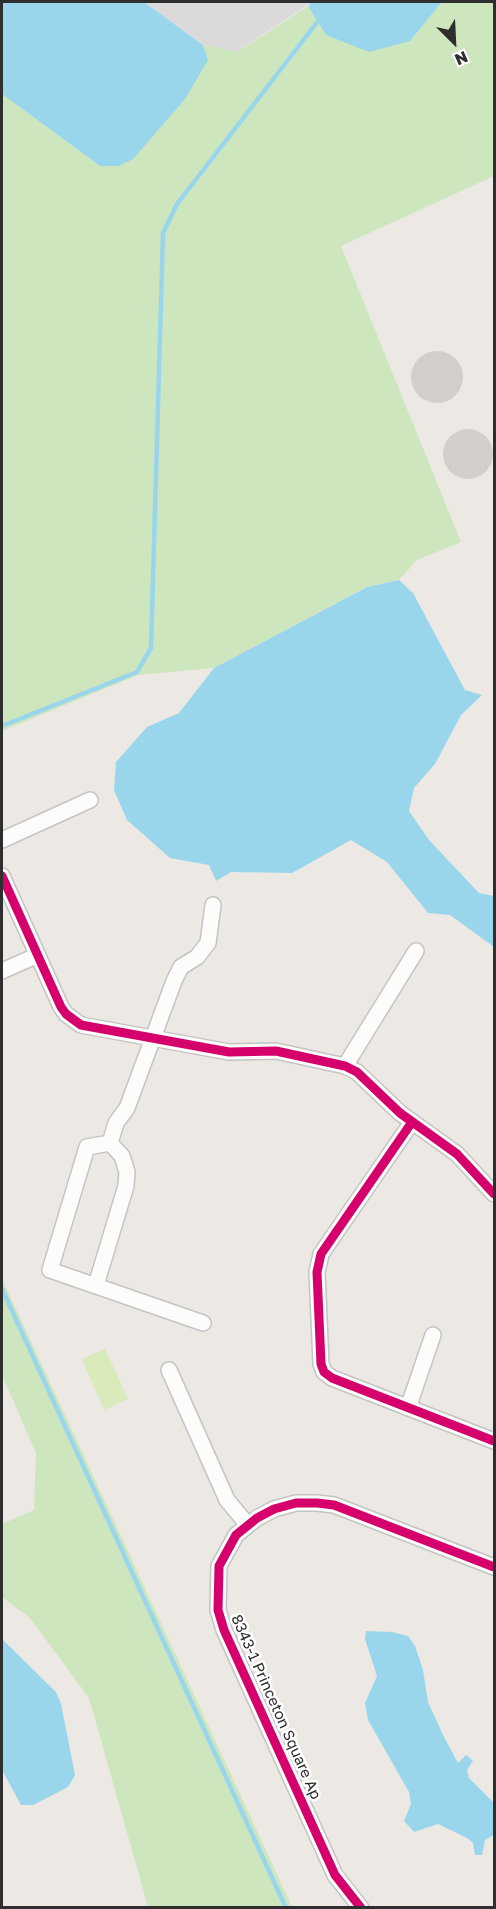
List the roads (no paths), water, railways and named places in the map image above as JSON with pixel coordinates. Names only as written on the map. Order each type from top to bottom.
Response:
[{"type":"street","points":[[2,840],[90,800]]},
{"type":"street","points":[[2,876],[66,1014],[81,1025],[229,1052],[276,1051],[345,1066],[366,1080],[412,1122],[457,1154],[495,1194]]},
{"type":"street","points":[[110,1143],[116,1123],[127,1108],[155,1039],[181,967],[197,957],[208,943],[213,905]]},
{"type":"street","points":[[345,1066],[416,951]]},
{"type":"street","points":[[2,971],[38,955]]},
{"type":"street","points":[[412,1122],[321,1254],[317,1272],[321,1364],[324,1372],[332,1378],[495,1441]]},
{"type":"street","points":[[96,1285],[126,1186],[127,1172],[122,1156],[110,1143]]},
{"type":"street","points":[[110,1143],[87,1147],[50,1270],[203,1323]]},
{"type":"street","points":[[408,1408],[433,1335]]},
{"type":"street","points":[[169,1370],[227,1500],[247,1524]]},
{"type":"street","name":"8343-1 Princeton Square Ap","points":[[361,1908],[335,1875],[224,1630],[218,1610],[219,1566],[236,1535],[247,1524],[274,1509],[296,1503],[334,1505],[495,1567]]},
{"type":"water","points":[[2,2],[144,2],[203,45],[208,60],[185,99],[133,159],[119,166],[100,166],[2,94]]},
{"type":"water","points":[[312,2],[442,2],[410,41],[369,52],[326,35],[308,6]]},
{"type":"water","points":[[399,580],[413,593],[465,690],[482,695],[461,715],[435,764],[414,788],[409,811],[429,840],[479,893],[494,896],[494,947],[450,915],[428,913],[387,862],[351,840],[292,873],[231,872],[216,881],[209,865],[170,858],[127,820],[114,790],[116,762],[147,727],[179,713],[214,668],[367,587]]},
{"type":"water","points":[[366,1631],[392,1632],[408,1636],[415,1646],[423,1670],[428,1702],[443,1735],[458,1763],[466,1755],[473,1761],[467,1770],[469,1778],[494,1803],[494,1835],[485,1840],[482,1855],[475,1855],[473,1843],[467,1838],[438,1824],[414,1832],[404,1821],[411,1804],[409,1792],[368,1720],[365,1703],[377,1676],[365,1639]]},
{"type":"water","points":[[2,1639],[56,1692],[61,1704],[75,1775],[68,1787],[33,1805],[21,1805],[2,1770]]},
{"type":"waterway","points":[[2,726],[137,672],[151,648],[163,233],[177,204],[318,21]]},
{"type":"waterway","points":[[2,1289],[286,1908]]}]
